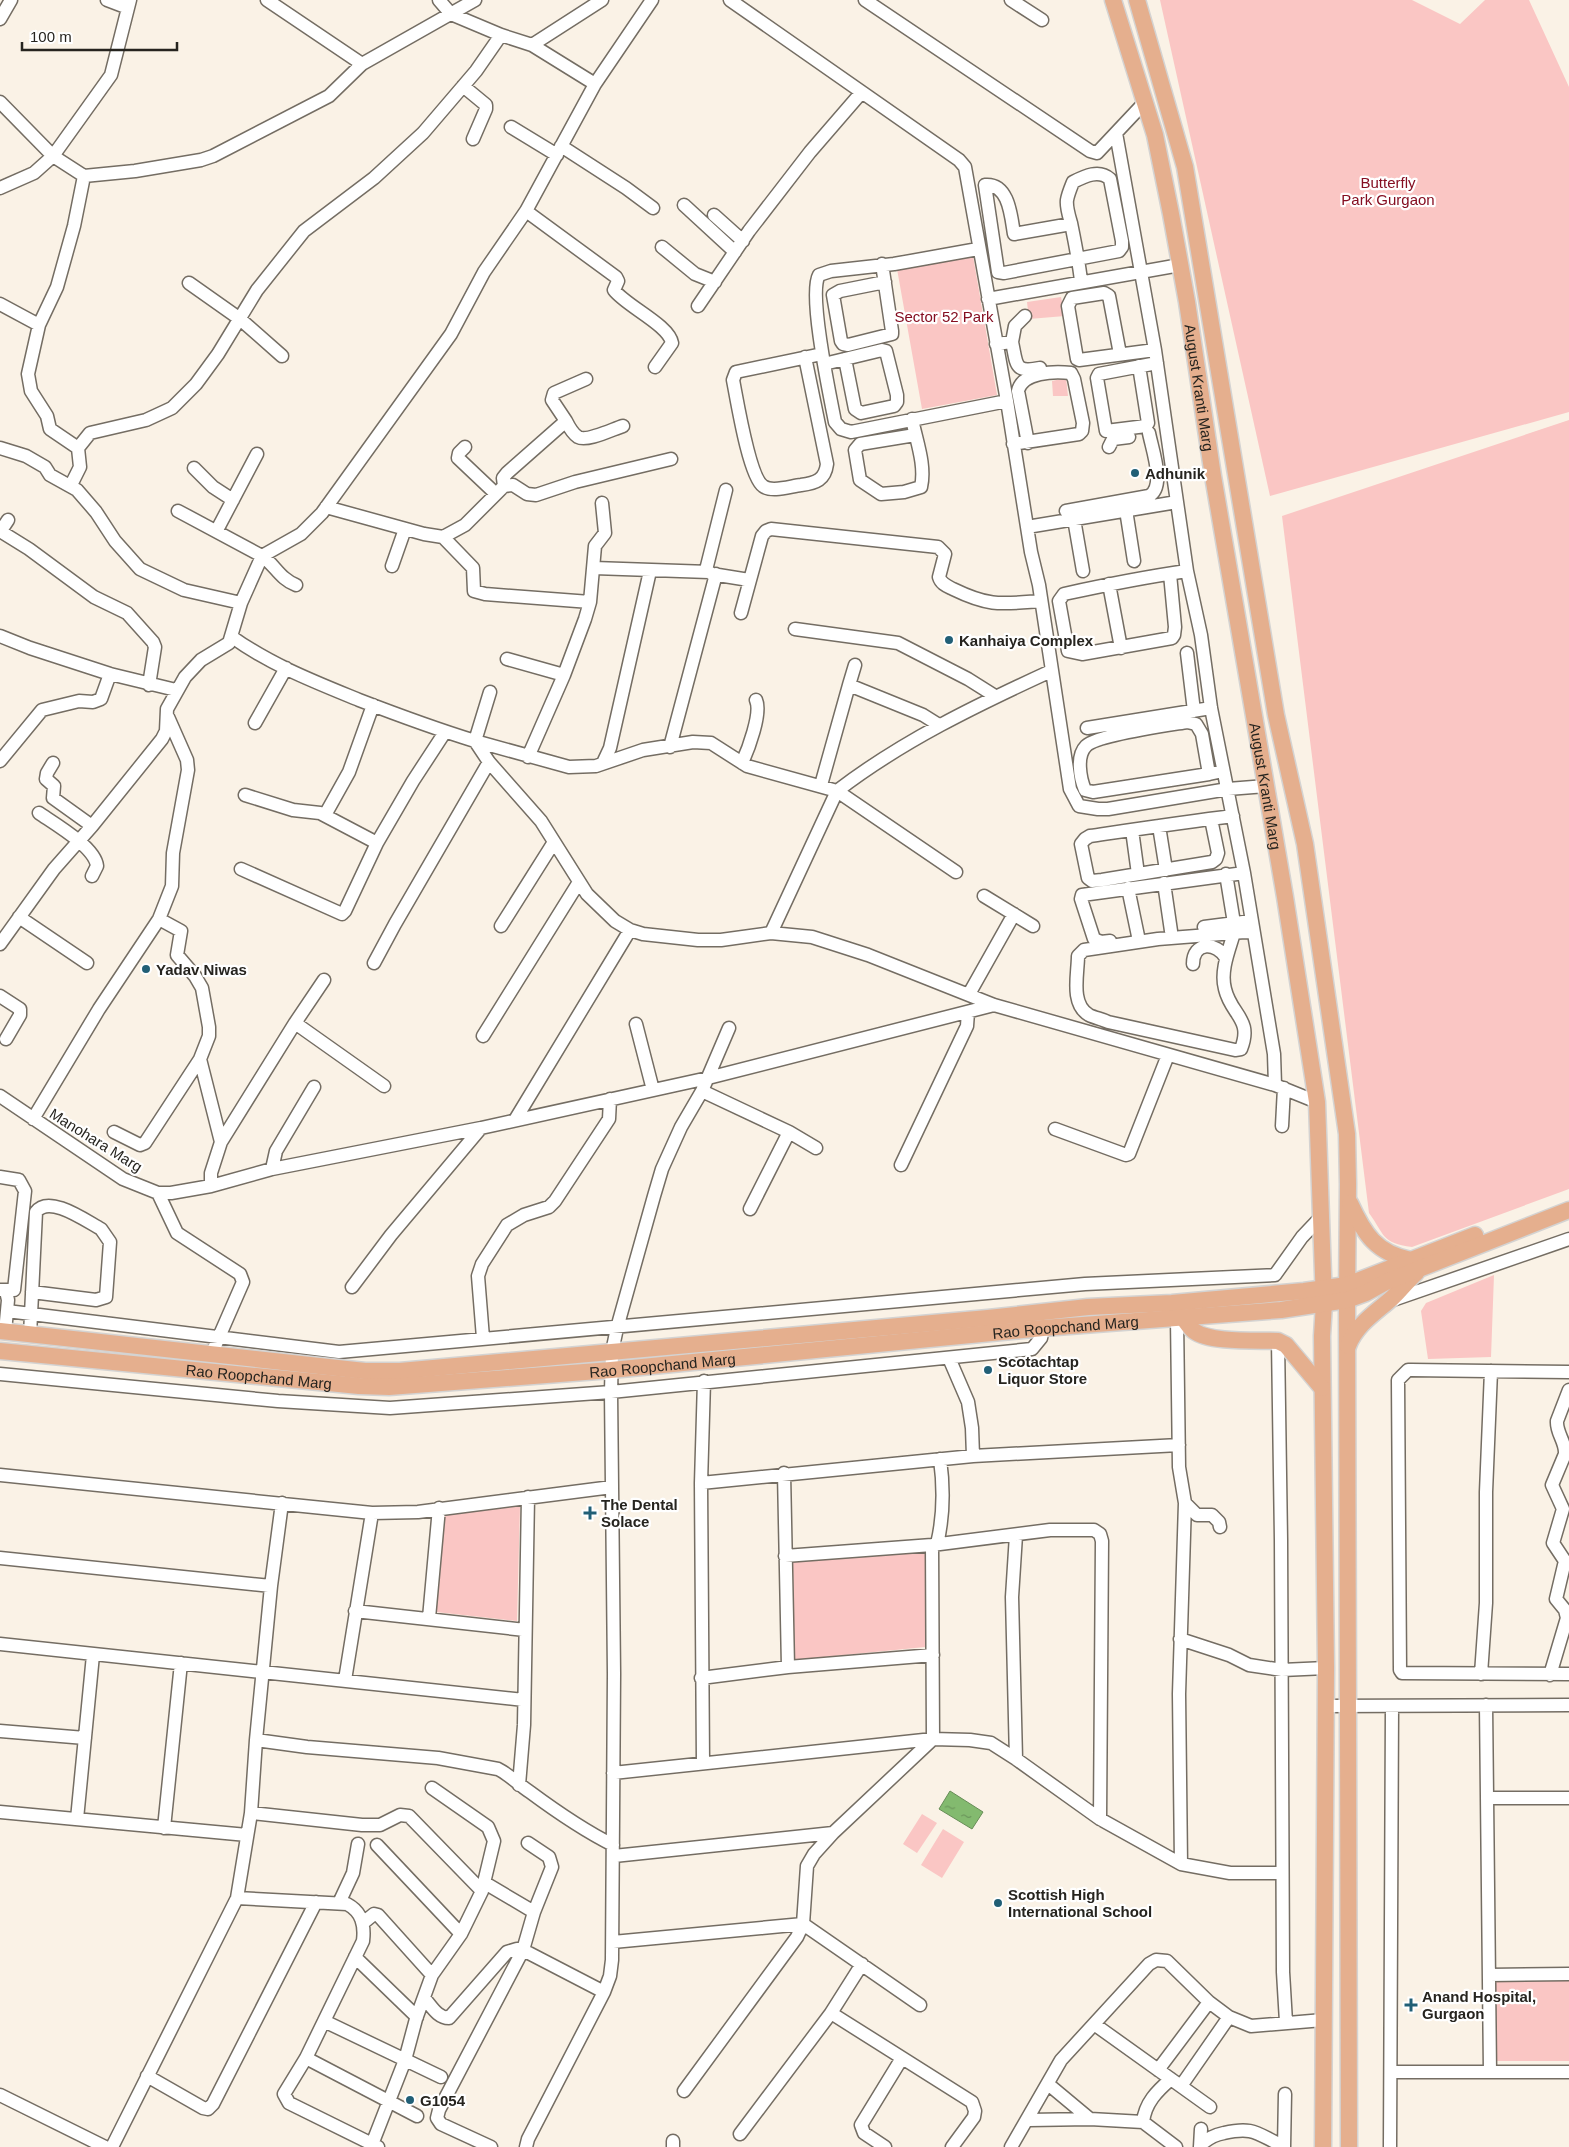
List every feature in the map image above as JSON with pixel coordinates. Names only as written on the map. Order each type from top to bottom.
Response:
[{"type":"main road","name":"August Kranti Marg","points":[[1114,0],[1155,135],[1180,265],[1222,532],[1285,897],[1317,1102],[1324,1296],[1322,1388],[1326,1668],[1322,2147]]},
{"type":"main road","name":"August Kranti Marg","points":[[1137,0],[1185,167],[1276,716],[1305,844],[1334,1056],[1344,1112],[1348,1199],[1348,2147]]},
{"type":"main road","points":[[1222,532],[1246,529]]},
{"type":"main road","points":[[1276,847],[1305,844]]},
{"type":"main road","points":[[1285,897],[1312,894]]},
{"type":"main road","points":[[1348,1199],[1361,1227],[1369,1238],[1386,1252],[1416,1264]]},
{"type":"main road","points":[[1324,1296],[1347,1292],[1569,1200]]},
{"type":"main road","points":[[1347,1348],[1353,1334],[1387,1302],[1416,1264],[1569,1210]]},
{"type":"main road","name":"Rao Roopchand Marg","points":[[2,1332],[212,1353],[365,1371],[400,1371],[1088,1307],[1281,1294],[1324,1296]]},
{"type":"main road","name":"Rao Roopchand Marg","points":[[0,1351],[366,1387],[389,1387],[611,1370],[1044,1328],[1281,1310],[1324,1296]]},
{"type":"main road","points":[[1181,1319],[1193,1331],[1201,1335],[1215,1338],[1278,1341],[1292,1351],[1322,1388]]},
{"type":"street","points":[[0,19],[11,0]]},
{"type":"street","points":[[0,188],[34,173],[53,156],[111,76],[129,4],[107,0]]},
{"type":"street","points":[[266,0],[362,64]]},
{"type":"street","points":[[439,0],[451,14],[501,35],[532,45],[595,84]]},
{"type":"street","points":[[0,102],[53,156],[84,176],[134,171],[213,156],[328,96],[362,64],[475,0]]},
{"type":"street","points":[[532,45],[602,0]]},
{"type":"street","points":[[0,944],[54,869],[92,826],[162,739],[166,731],[167,709],[176,690],[194,666],[201,660],[226,647],[232,637],[241,603],[262,556],[301,534],[326,507],[451,334],[484,272],[526,211],[595,84],[652,0]]},
{"type":"street","points":[[730,0],[958,160],[965,167],[978,249],[1007,401],[1070,789],[1079,806],[1098,810],[1108,809],[1228,789],[1266,786]]},
{"type":"street","points":[[865,0],[1090,151],[1097,153],[1145,102]]},
{"type":"street","points":[[1011,0],[1042,20]]},
{"type":"street","points":[[71,485],[80,467],[78,448],[90,433],[146,420],[172,408],[196,384],[218,354],[257,290],[304,231],[374,178],[416,140],[476,71],[501,35]]},
{"type":"street","points":[[463,86],[486,105],[473,139]]},
{"type":"street","points":[[698,306],[743,241],[810,152],[861,93]]},
{"type":"street","points":[[511,127],[626,188],[653,208]]},
{"type":"street","points":[[1116,133],[1155,350],[1187,571],[1201,635],[1211,708],[1244,873],[1280,1087],[1282,1126]]},
{"type":"street","points":[[1014,234],[1009,208],[1003,192],[996,187],[985,185],[984,189],[992,238],[998,272],[1000,273],[1078,257],[1119,251],[1122,247],[1110,179],[1104,174],[1097,173],[1073,182],[1066,202],[1078,257],[1082,281]]},
{"type":"street","points":[[78,448],[50,429],[47,416],[31,391],[28,374],[38,325],[57,287],[74,226],[84,176]]},
{"type":"street","points":[[684,205],[735,252]]},
{"type":"street","points":[[526,211],[616,277],[618,281],[614,290],[619,296],[647,316],[671,337],[672,343],[670,347],[655,367]]},
{"type":"street","points":[[714,215],[743,241]]},
{"type":"street","points":[[992,238],[1071,224]]},
{"type":"street","points":[[662,247],[695,274],[715,282]]},
{"type":"street","points":[[978,249],[831,270],[819,275],[815,287],[824,363],[835,422],[841,429],[851,432],[1007,401]]},
{"type":"street","points":[[882,264],[885,282],[892,334],[848,346],[843,344],[833,295],[885,282]]},
{"type":"street","points":[[988,299],[1180,265]]},
{"type":"street","points":[[189,283],[240,318],[282,356]]},
{"type":"street","points":[[1120,354],[1109,296],[1104,293],[1072,298],[1068,306],[1077,359],[1155,350]]},
{"type":"street","points":[[0,304],[38,325]]},
{"type":"street","points":[[1025,316],[1015,326],[1012,342],[1016,364],[1025,371],[1062,364]]},
{"type":"street","points":[[996,344],[1012,342]]},
{"type":"street","points":[[809,376],[824,363],[845,358],[882,350],[886,351],[897,395],[897,402],[894,406],[862,414],[858,412],[855,409],[845,358]]},
{"type":"street","points":[[805,357],[827,464],[826,473],[822,479],[812,483],[771,489],[763,486],[753,473],[733,375],[736,372],[805,357],[824,363]]},
{"type":"street","points":[[1140,366],[1148,423],[1146,426],[1106,431],[1097,378],[1098,374],[1140,366],[1157,363]]},
{"type":"street","points":[[1013,444],[1028,443],[1079,434],[1082,431],[1083,423],[1074,378],[1071,373],[1052,373],[1035,376],[1024,379],[1020,384],[1018,391],[1028,443]]},
{"type":"street","points":[[586,379],[554,394],[552,398],[576,436],[588,438],[623,426]]},
{"type":"street","points":[[912,419],[915,435],[923,478],[921,487],[904,492],[881,494],[860,480],[855,450],[860,444],[915,435]]},
{"type":"street","points":[[443,537],[465,525],[499,489],[507,473],[566,421]]},
{"type":"street","points":[[1109,447],[1114,439],[1166,431]]},
{"type":"street","points":[[1027,527],[1149,496],[1154,493],[1157,486],[1157,475],[1149,434]]},
{"type":"street","points":[[464,447],[459,452],[458,458],[499,489]]},
{"type":"street","points":[[0,448],[26,456],[45,467],[50,475],[71,485],[96,512],[126,554],[140,569],[184,590],[241,603]]},
{"type":"street","points":[[216,530],[257,454]]},
{"type":"street","points":[[499,489],[513,484],[527,494],[536,495],[575,482],[671,459]]},
{"type":"street","points":[[194,468],[213,487],[233,500]]},
{"type":"street","points":[[712,573],[706,570],[706,564],[726,490]]},
{"type":"street","points":[[1070,515],[1126,510],[1177,502]]},
{"type":"street","points":[[528,757],[564,675],[590,602],[595,546],[605,533],[602,503]]},
{"type":"street","points":[[326,507],[405,529],[443,537],[473,568],[474,591],[485,594],[590,602]]},
{"type":"street","points":[[1126,510],[1134,561]]},
{"type":"street","points":[[178,512],[216,530],[262,556],[270,562],[278,573],[296,585]]},
{"type":"street","points":[[1070,515],[1083,571]]},
{"type":"street","points":[[8,520],[0,531],[29,549],[94,597],[127,613],[153,642],[155,647],[149,685]]},
{"type":"street","points":[[392,566],[405,529]]},
{"type":"street","points":[[741,613],[762,536],[766,531],[777,529],[938,546],[945,554],[940,577],[943,584],[975,600],[987,603],[1040,601]]},
{"type":"street","points":[[594,568],[712,573],[749,580]]},
{"type":"street","points":[[603,763],[610,748],[650,571]]},
{"type":"street","points":[[1170,574],[1174,635],[1172,638],[1082,654],[1068,650],[1059,601],[1060,597],[1064,594],[1109,584],[1187,571]]},
{"type":"street","points":[[670,747],[712,573]]},
{"type":"street","points":[[1109,584],[1121,648]]},
{"type":"street","points":[[795,629],[898,643],[968,679],[995,696]]},
{"type":"street","points":[[0,636],[30,648],[110,674],[149,685],[176,690]]},
{"type":"street","points":[[232,637],[256,653],[308,679],[373,705],[445,732],[528,757],[569,767],[596,766],[643,750],[693,742],[711,743],[742,763],[758,770],[837,790],[956,872]]},
{"type":"street","points":[[1187,654],[1194,711]]},
{"type":"street","points":[[507,659],[564,675]]},
{"type":"street","points":[[821,785],[855,665]]},
{"type":"street","points":[[255,723],[286,668]]},
{"type":"street","points":[[771,933],[837,790],[938,725],[995,696],[1051,671]]},
{"type":"street","points":[[0,760],[42,710],[79,701],[93,702],[100,699],[110,674]]},
{"type":"street","points":[[849,684],[923,715],[938,725]]},
{"type":"street","points":[[475,741],[490,692]]},
{"type":"street","points":[[742,763],[748,750],[758,710],[756,700]]},
{"type":"street","points":[[325,815],[348,772],[373,705]]},
{"type":"street","points":[[1087,728],[1211,708]]},
{"type":"street","points":[[33,1119],[99,1009],[159,920],[172,886],[173,852],[188,770],[187,760],[167,715]]},
{"type":"street","points":[[1209,774],[1202,734],[1196,724],[1187,722],[1100,739],[1086,745],[1080,756],[1083,784],[1086,790],[1093,792],[1209,774],[1223,771]]},
{"type":"street","points":[[241,869],[342,914],[378,843],[413,781],[445,732]]},
{"type":"street","points":[[475,741],[489,762],[532,808],[578,882],[598,907],[630,930],[643,934],[698,940],[721,940],[771,933],[812,937],[868,955],[994,1005],[1280,1087],[1317,1102]]},
{"type":"street","points":[[374,963],[489,762]]},
{"type":"street","points":[[54,763],[46,779],[54,786],[53,798],[92,826]]},
{"type":"street","points":[[244,795],[293,810],[311,811],[325,815],[378,843]]},
{"type":"street","points":[[39,813],[78,841],[96,861],[97,866],[92,876]]},
{"type":"street","points":[[1211,819],[1218,853],[1216,859],[1212,862],[1092,880],[1088,878],[1081,844],[1090,836],[1159,826],[1233,816]]},
{"type":"street","points":[[1159,826],[1166,870]]},
{"type":"street","points":[[1132,830],[1138,874]]},
{"type":"street","points":[[501,926],[554,842]]},
{"type":"street","points":[[1234,928],[1171,931],[1101,942],[1094,940],[1080,899],[1082,895],[1086,894],[1244,873]]},
{"type":"street","points":[[1226,874],[1234,928],[1226,958],[1224,988],[1230,1005],[1243,1020],[1246,1036],[1241,1049],[1236,1050],[1108,1022],[1089,1015],[1081,1008],[1077,997],[1078,956],[1084,950],[1234,928],[1252,926]]},
{"type":"street","points":[[482,1036],[578,882]]},
{"type":"street","points":[[1164,883],[1171,931]]},
{"type":"street","points":[[1128,888],[1138,936]]},
{"type":"street","points":[[984,896],[1033,926]]},
{"type":"street","points":[[970,994],[1014,914]]},
{"type":"street","points":[[19,917],[87,962]]},
{"type":"street","points":[[114,1132],[140,1145],[145,1143],[200,1059],[207,1041],[209,1027],[202,988],[191,970],[177,955],[181,931],[159,920]]},
{"type":"street","points":[[515,1120],[630,930]]},
{"type":"street","points":[[1193,964],[1193,955],[1197,949],[1203,947],[1216,950],[1226,958]]},
{"type":"street","points":[[211,1186],[211,1173],[222,1142],[295,1023],[324,980]]},
{"type":"street","points":[[0,996],[20,1009],[20,1015],[6,1038]]},
{"type":"street","name":"Manohara Marg","points":[[0,1096],[123,1179],[158,1193],[211,1186],[272,1170],[481,1128],[708,1078],[994,1005]]},
{"type":"street","points":[[901,1165],[968,1026],[968,1012]]},
{"type":"street","points":[[295,1023],[384,1086]]},
{"type":"street","points":[[636,1024],[653,1090]]},
{"type":"street","points":[[526,2147],[528,2139],[604,1992],[610,1976],[613,1942],[612,1352],[617,1328],[638,1257],[645,1223],[662,1169],[681,1127],[702,1091],[729,1028]]},
{"type":"street","points":[[1055,1129],[1126,1155],[1129,1154],[1168,1055]]},
{"type":"street","points":[[200,1059],[222,1142]]},
{"type":"street","points":[[272,1170],[276,1151],[314,1087]]},
{"type":"street","points":[[702,1091],[789,1132],[816,1148]]},
{"type":"street","points":[[483,1338],[478,1276],[482,1264],[507,1225],[524,1215],[549,1207],[555,1201],[609,1119],[610,1100]]},
{"type":"street","points":[[352,1287],[390,1235],[481,1128]]},
{"type":"street","points":[[750,1209],[789,1132]]},
{"type":"street","points":[[0,1177],[19,1180],[25,1191],[14,1290],[3,1291],[8,1300],[2,1332]]},
{"type":"street","points":[[158,1193],[177,1232],[240,1274],[242,1278],[212,1353]]},
{"type":"street","points":[[30,1335],[31,1312],[32,1292],[36,1212],[47,1204],[57,1206],[102,1229],[110,1242],[106,1297],[96,1300],[32,1292]]},
{"type":"street","points":[[7,1311],[31,1312],[339,1352],[1086,1284],[1275,1275],[1302,1237],[1321,1217]]},
{"type":"street","points":[[1387,1302],[1569,1239]]},
{"type":"street","points":[[1181,1319],[1178,1467],[1185,1503],[1180,1640],[1181,1864]]},
{"type":"street","points":[[0,1374],[365,1408],[390,1408],[611,1392],[1032,1349],[1037,1346],[1044,1328]]},
{"type":"street","points":[[1278,1341],[1282,1670],[1282,1873],[1286,2022]]},
{"type":"street","points":[[948,1358],[968,1402],[972,1428],[973,1456]]},
{"type":"street","points":[[1569,1372],[1408,1370],[1398,1380],[1400,1670],[1402,1673],[1569,1674]]},
{"type":"street","points":[[1481,1674],[1486,1603],[1486,1492],[1491,1371]]},
{"type":"street","points":[[702,1763],[701,1483],[704,1381]]},
{"type":"street","points":[[1550,1674],[1568,1618],[1565,1610],[1556,1599],[1565,1562],[1553,1543],[1553,1537],[1563,1509],[1552,1485],[1567,1455],[1556,1426],[1569,1390]]},
{"type":"street","points":[[701,1483],[784,1473],[973,1456],[1179,1445]]},
{"type":"street","points":[[684,2091],[797,1937],[803,1924],[807,1866],[814,1854],[933,1739],[935,1545],[943,1508],[943,1478],[940,1459]]},
{"type":"street","points":[[784,1473],[788,1667]]},
{"type":"street","points":[[0,1475],[372,1513],[418,1512],[612,1487]]},
{"type":"street","points":[[519,1785],[524,1725],[528,1497]]},
{"type":"street","points":[[112,2147],[237,1898],[251,1813],[271,1586],[282,1503]]},
{"type":"street","points":[[1185,1503],[1197,1515],[1212,1515],[1219,1522],[1220,1527]]},
{"type":"street","points":[[429,1618],[439,1508]]},
{"type":"street","points":[[345,1680],[372,1513]]},
{"type":"street","points":[[785,1556],[935,1545],[1050,1530],[1094,1530],[1100,1534],[1102,1541],[1100,1819]]},
{"type":"street","points":[[1016,1534],[1012,1597],[1016,1759]]},
{"type":"street","points":[[0,1558],[271,1586]]},
{"type":"street","points":[[355,1611],[525,1630]]},
{"type":"street","points":[[1180,1640],[1229,1655],[1249,1665],[1282,1670],[1326,1668]]},
{"type":"street","points":[[0,1644],[524,1700]]},
{"type":"street","points":[[77,1819],[93,1654]]},
{"type":"street","points":[[701,1678],[788,1667],[933,1656]]},
{"type":"street","points":[[164,1828],[181,1663]]},
{"type":"street","points":[[1326,1706],[1569,1705]]},
{"type":"street","points":[[1390,2147],[1392,1706]]},
{"type":"street","points":[[1486,1706],[1490,2072]]},
{"type":"street","points":[[0,1731],[85,1738]]},
{"type":"street","points":[[613,1774],[933,1739],[980,1741],[991,1743],[1100,1819],[1181,1864],[1230,1873],[1282,1873]]},
{"type":"street","points":[[256,1740],[307,1747],[438,1758],[498,1769],[613,1851],[833,1834]]},
{"type":"street","points":[[237,1898],[347,1904],[354,1908],[363,1923],[363,1941],[306,2058],[286,2090],[285,2099],[289,2103],[374,2146],[405,2060],[417,2017],[432,1975],[461,1934],[484,1887],[494,1841],[493,1834],[488,1827],[432,1788]]},
{"type":"street","points":[[1487,1798],[1569,1798]]},
{"type":"street","points":[[0,1812],[247,1835]]},
{"type":"street","points":[[251,1813],[362,1825],[380,1824],[400,1815],[409,1816],[484,1887],[534,1912]]},
{"type":"street","points":[[491,2147],[441,2124],[438,2118],[440,2110],[523,1950],[534,1912],[552,1868],[549,1857],[528,1843]]},
{"type":"street","points":[[338,1903],[353,1873],[358,1844]]},
{"type":"street","points":[[377,1845],[461,1934]]},
{"type":"street","points":[[147,2076],[203,2108],[208,2109],[213,2104],[316,1902]]},
{"type":"street","points":[[363,1923],[374,1914],[378,1915],[432,1975]]},
{"type":"street","points":[[613,1942],[803,1924],[920,2004]]},
{"type":"street","points":[[424,1998],[436,2013],[443,2018],[453,2016],[507,1952],[517,1949],[523,1950],[604,1992]]},
{"type":"street","points":[[355,1957],[417,2017]]},
{"type":"street","points":[[1011,2147],[1029,2120],[1061,2060],[1149,1964],[1156,1960],[1167,1961],[1209,2002],[1230,2018],[1251,2026],[1323,2020]]},
{"type":"street","points":[[740,2134],[831,2013],[862,1964]]},
{"type":"street","points":[[1489,1974],[1569,1974]]},
{"type":"street","points":[[1158,2070],[1209,2002]]},
{"type":"street","points":[[831,2013],[972,2102],[976,2111],[974,2117],[952,2147]]},
{"type":"street","points":[[1143,2122],[1144,2112],[1156,2092],[1176,2083],[1230,2018]]},
{"type":"street","points":[[324,2021],[440,2077]]},
{"type":"street","points":[[1094,2024],[1210,2108]]},
{"type":"street","points":[[306,2058],[418,2116]]},
{"type":"street","points":[[886,2147],[864,2133],[861,2125],[902,2058]]},
{"type":"street","points":[[1391,2072],[1569,2072]]},
{"type":"street","points":[[1048,2084],[1090,2119]]},
{"type":"street","points":[[1200,2147],[1206,2139],[1242,2129],[1256,2132],[1283,2146],[1285,2094]]},
{"type":"street","points":[[0,2095],[104,2147]]},
{"type":"street","points":[[1029,2120],[1090,2119],[1143,2122],[1176,2147]]},
{"type":"street","points":[[1200,2147],[1201,2129]]},
{"type":"green space","name":"Butterfly Park Gurgaon","points":[[1160,0],[1412,0],[1460,24],[1485,0],[1529,0],[1569,87],[1569,412],[1270,496]]},
{"type":"green space","name":"Sector 52 Park","points":[[973,256],[997,395],[922,409],[897,269]]},
{"type":"green space","points":[[1061,297],[1065,316],[1029,319],[1027,302]]},
{"type":"green space","points":[[1066,378],[1068,396],[1053,396],[1052,381]]},
{"type":"green space","points":[[1569,420],[1569,1189],[1412,1247],[1394,1243],[1385,1237],[1369,1213],[1282,516]]},
{"type":"green space","points":[[1494,1275],[1491,1357],[1428,1359],[1421,1311],[1426,1303]]},
{"type":"green space","points":[[520,1506],[517,1621],[436,1612],[445,1515]]},
{"type":"green space","points":[[925,1551],[925,1647],[794,1660],[793,1561]]},
{"type":"green space","points":[[922,1814],[937,1823],[917,1853],[903,1844]]},
{"type":"green space","points":[[943,1829],[964,1842],[942,1878],[921,1865]]},
{"type":"green space","points":[[1569,1980],[1569,2061],[1497,2061],[1495,1981]]},
{"type":"water","points":[[950,1791],[983,1812],[972,1829],[939,1809]]},
{"type":"place","name":"Adhunik","points":[[1135,473]]},
{"type":"place","name":"Kanhaiya Complex","points":[[949,640]]},
{"type":"place","name":"Yadav Niwas","points":[[146,969]]},
{"type":"place","name":"Scotachtap Liquor Store","points":[[988,1370]]},
{"type":"place","name":"The Dental Solace","points":[[590,1513]]},
{"type":"place","name":"Scottish High International School","points":[[998,1903]]},
{"type":"place","name":"Anand Hospital, Gurgaon","points":[[1411,2005]]},
{"type":"place","name":"G1054","points":[[410,2100]]}]
